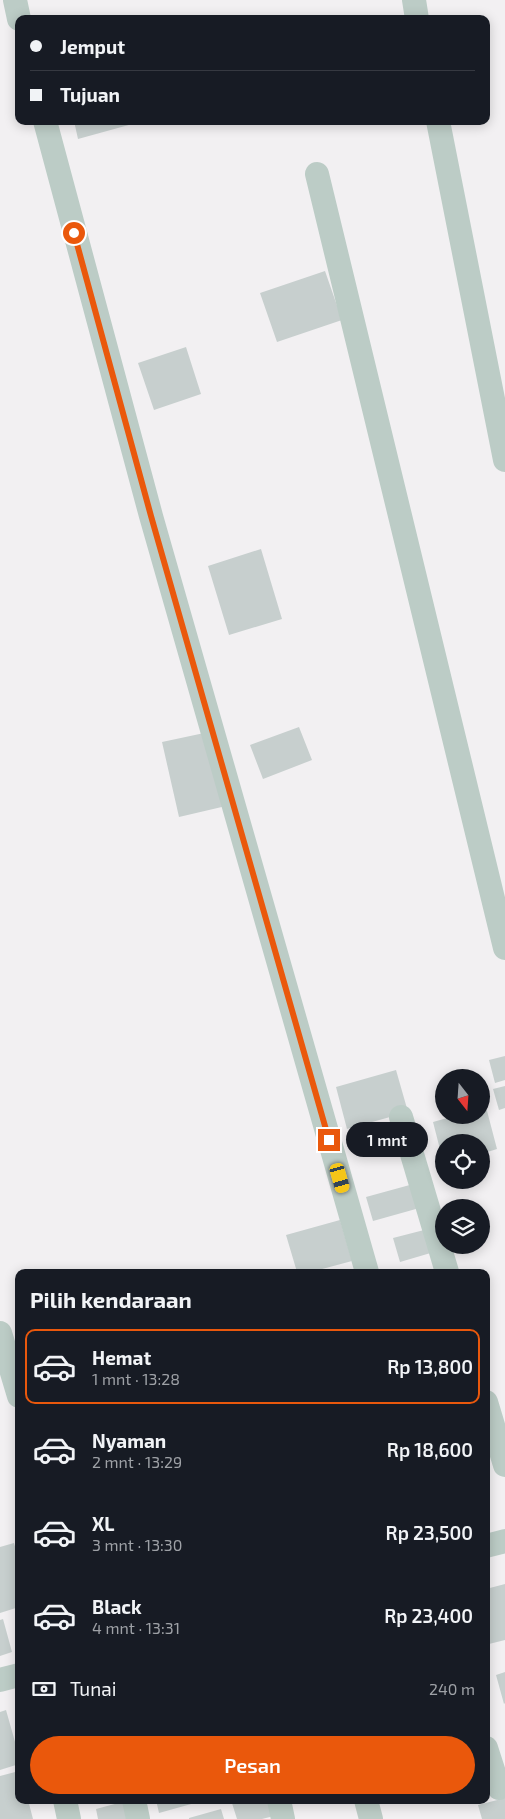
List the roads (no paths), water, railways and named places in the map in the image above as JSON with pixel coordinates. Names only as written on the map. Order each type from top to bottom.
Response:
[{"type":"street","points":[[15,0],[18,15]]},
{"type":"street","points":[[414,0],[416,15]]},
{"type":"street","points":[[46,125],[148,506],[366,1269]]},
{"type":"street","points":[[439,125],[505,460]]},
{"type":"street","points":[[317,174],[505,948]]},
{"type":"street","points":[[401,1117],[446,1269]]},
{"type":"street","points":[[0,1333],[15,1383]]},
{"type":"street","points":[[490,1415],[505,1465]]},
{"type":"street","points":[[490,1545],[505,1541]]},
{"type":"street","points":[[0,1680],[15,1676]]},
{"type":"street","points":[[490,1761],[498,1788]]},
{"type":"street","points":[[66,1804],[69,1819]]},
{"type":"street","points":[[135,1804],[138,1819]]},
{"type":"street","points":[[280,1804],[283,1819]]},
{"type":"street","points":[[367,1804],[371,1819]]}]
